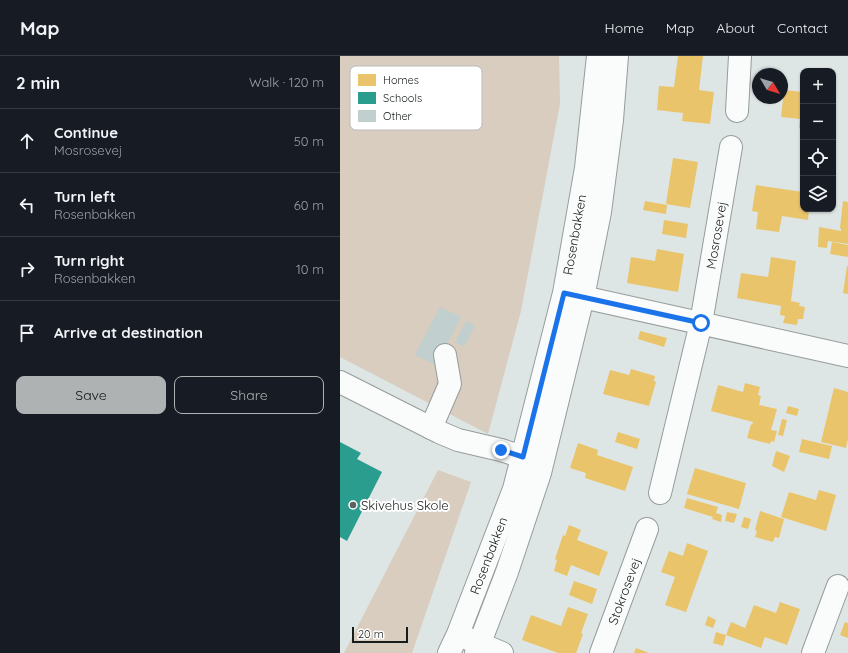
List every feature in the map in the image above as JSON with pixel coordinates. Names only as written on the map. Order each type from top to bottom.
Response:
[{"type":"street","name":"Rosenbakken","points":[[453,644],[514,488],[574,295],[598,56]]},
{"type":"street","points":[[478,648],[507,572],[540,474],[574,295],[600,212],[612,120],[617,56]]},
{"type":"street","points":[[737,111],[740,56]]},
{"type":"street","name":"Mosrosevej","points":[[660,493],[701,323],[731,147]]},
{"type":"street","points":[[574,295],[848,356]]},
{"type":"street","points":[[431,428],[450,384],[445,355]]},
{"type":"street","points":[[340,382],[458,440],[501,450],[523,457]]},
{"type":"street","name":"Stokrosevej","points":[[601,653],[647,529]]},
{"type":"street","points":[[813,653],[838,586]]},
{"type":"street","points":[[453,644],[502,653]]},
{"type":"shaded area","points":[[340,56],[559,56],[560,104],[521,311],[488,434],[340,357]]},
{"type":"shaded area","points":[[438,470],[471,482],[412,653],[344,653]]},
{"type":"building: Homes","points":[[678,56],[703,56],[699,90],[714,92],[710,124],[682,121],[683,113],[657,110],[659,86],[674,87]]},
{"type":"building: Homes","points":[[788,90],[800,92],[800,119],[781,117],[782,104],[788,104]]},
{"type":"building: Homes","points":[[673,158],[698,162],[690,208],[666,204]]},
{"type":"building: Homes","points":[[756,185],[800,192],[800,212],[809,212],[808,220],[782,216],[779,232],[756,229],[758,212],[752,211]]},
{"type":"building: Homes","points":[[645,201],[667,205],[666,214],[643,210]]},
{"type":"building: Homes","points":[[843,201],[848,202],[848,244],[828,241],[827,248],[818,247],[819,227],[841,231]]},
{"type":"building: Homes","points":[[664,220],[688,224],[686,238],[662,234]]},
{"type":"building: Homes","points":[[832,242],[848,245],[848,257],[830,254]]},
{"type":"building: Homes","points":[[657,249],[684,254],[678,292],[627,283],[631,257],[655,261]]},
{"type":"building: Homes","points":[[771,257],[796,261],[791,301],[800,303],[799,306],[805,307],[803,319],[798,319],[797,325],[783,323],[785,316],[780,315],[781,306],[737,298],[741,273],[768,277]]},
{"type":"building: Homes","points":[[848,266],[848,294],[843,293]]},
{"type":"building: Homes","points":[[640,331],[667,338],[664,347],[638,339]]},
{"type":"building: Homes","points":[[631,369],[655,376],[654,381],[656,382],[649,406],[603,394],[610,370],[629,375]]},
{"type":"building: Homes","points":[[745,383],[760,387],[758,395],[761,396],[759,405],[777,409],[771,430],[777,431],[774,442],[771,441],[770,444],[747,438],[753,422],[711,411],[718,385],[743,392]]},
{"type":"building: Homes","points":[[834,388],[848,392],[848,439],[846,448],[821,442]]},
{"type":"building: Homes","points":[[788,406],[799,409],[797,416],[786,413]]},
{"type":"building: Homes","points":[[782,419],[787,420],[783,436],[778,435]]},
{"type":"building: Homes","points":[[618,432],[640,439],[637,449],[615,442]]},
{"type":"building: Homes","points":[[802,439],[832,446],[829,459],[799,452]]},
{"type":"building: Homes","points":[[578,443],[598,450],[597,455],[633,467],[625,491],[585,478],[586,473],[570,468]]},
{"type":"building: Homes","points":[[776,451],[790,456],[784,472],[772,466]]},
{"type":"building: Homes","points":[[695,468],[746,483],[739,509],[687,494]]},
{"type":"building: Homes","points":[[819,490],[836,495],[826,531],[781,517],[789,492],[816,500]]},
{"type":"building: Homes","points":[[687,498],[718,507],[716,513],[722,515],[721,522],[712,519],[713,517],[684,508]]},
{"type":"building: Homes","points":[[760,511],[784,519],[779,538],[775,537],[773,542],[755,537],[757,531],[755,530]]},
{"type":"building: Homes","points":[[727,512],[737,514],[734,523],[725,521]]},
{"type":"building: Homes","points":[[744,517],[751,519],[748,529],[741,527]]},
{"type":"building: Homes","points":[[569,525],[581,530],[577,540],[608,552],[599,576],[571,565],[567,576],[554,571],[557,560],[555,559],[563,535],[565,536]]},
{"type":"building: Homes","points":[[687,543],[708,551],[686,612],[665,605],[675,577],[661,572],[669,551],[683,556]]},
{"type":"building: Homes","points":[[574,581],[597,589],[592,604],[569,595]]},
{"type":"building: Homes","points":[[780,602],[800,609],[787,645],[765,637],[761,648],[726,635],[731,622],[745,628],[754,605],[776,613]]},
{"type":"building: Homes","points":[[568,607],[588,614],[576,653],[558,653],[522,640],[531,615],[561,626]]},
{"type":"building: Homes","points":[[708,616],[716,620],[713,628],[705,625]]},
{"type":"building: Homes","points":[[845,622],[848,623],[848,638],[840,635]]},
{"type":"building: Homes","points":[[716,632],[726,635],[723,646],[713,643]]},
{"type":"building: Homes","points":[[636,648],[649,653],[634,653]]},
{"type":"building: Schools","name":"Skivehus Skole","points":[[340,442],[361,453],[357,459],[382,472],[347,541],[340,537]]},
{"type":"building: Other","points":[[440,307],[461,317],[436,365],[415,355]]},
{"type":"building: Other","points":[[466,321],[475,326],[464,347],[455,342]]},
{"type":"place","name":"Skivehus Skole","points":[[353,505]]},
{"type":"route","points":[[501,450],[523,457],[564,293],[701,323]]}]
